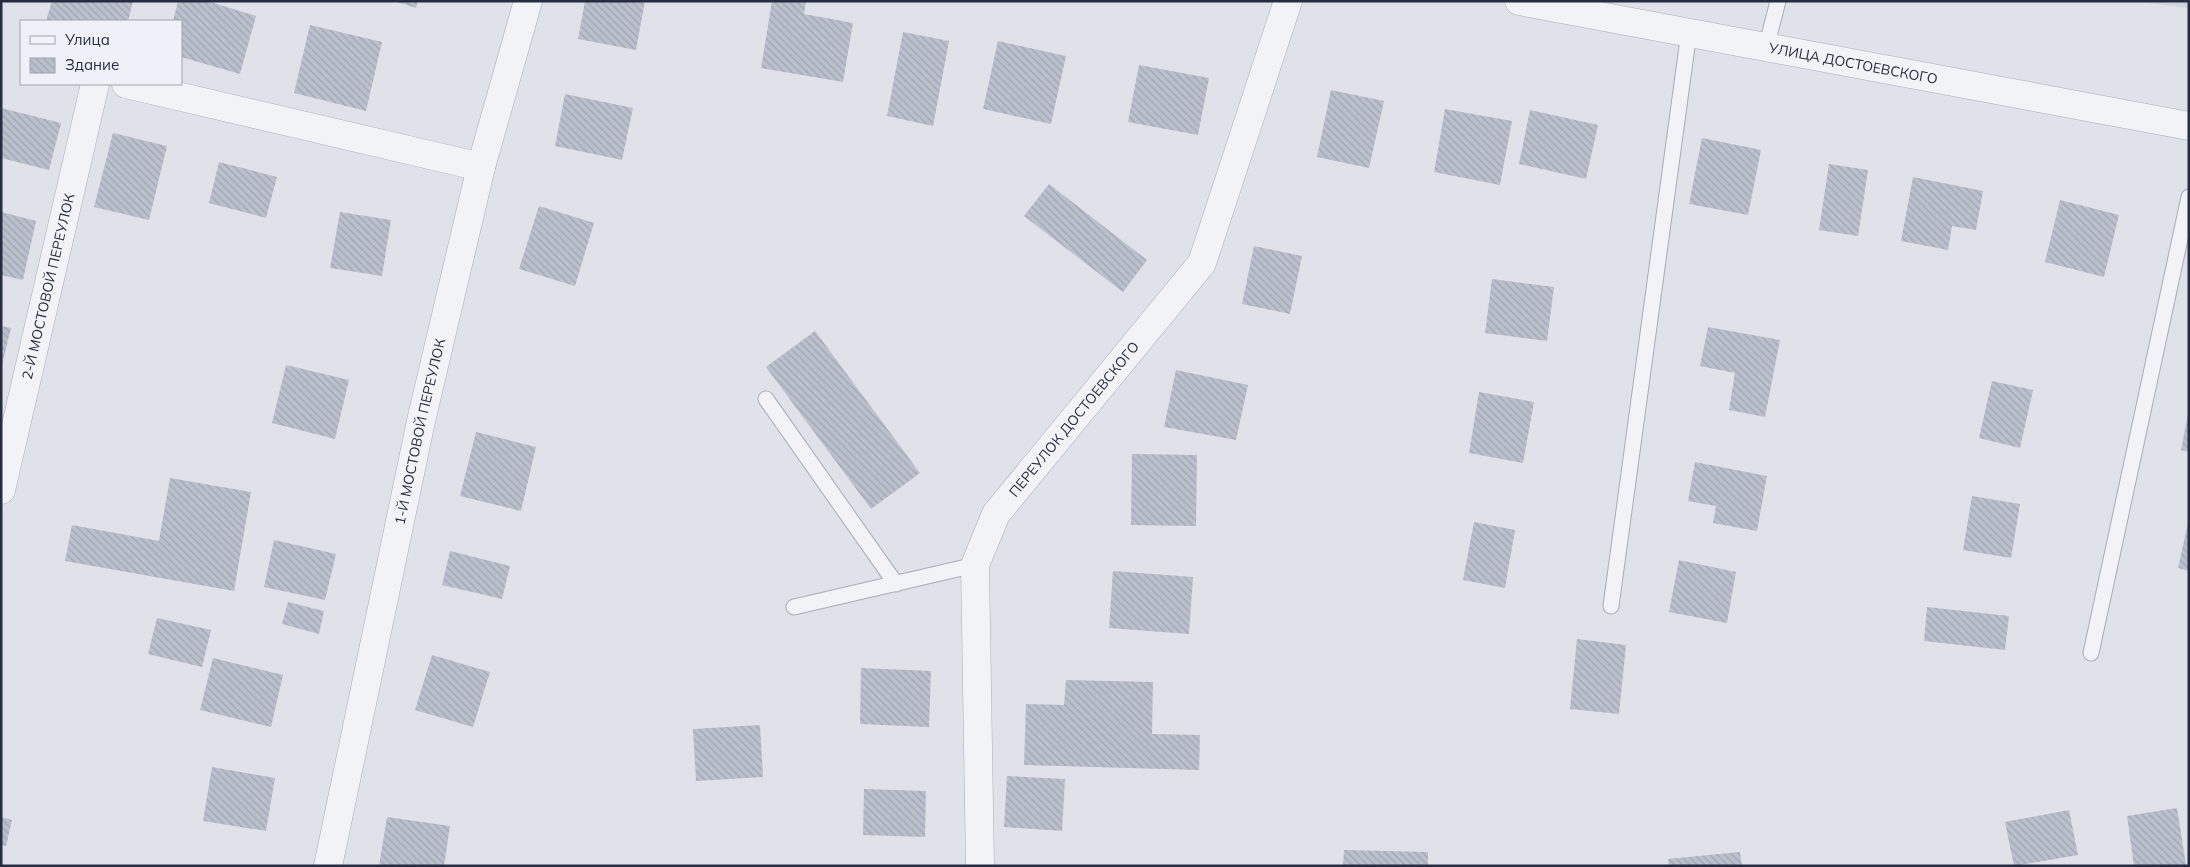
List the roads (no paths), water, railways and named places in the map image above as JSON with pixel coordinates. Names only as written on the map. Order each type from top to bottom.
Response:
[{"type":"street","name":"1-Й МОСТОВОЙ ПЕРЕУЛОК","points":[[328,866],[421,421],[481,167],[528,1]]},
{"type":"street","name":"ПЕРЕУЛОК ДОСТОЕВСКОГО","points":[[980,866],[975,565],[996,514],[1202,263],[1288,1]]},
{"type":"street","name":"УЛИЦА ДОСТОЕВСКОГО","points":[[1519,1],[2189,126]]},
{"type":"street","name":"2-Й МОСТОВОЙ ПЕРЕУЛОК","points":[[1,490],[95,85]]},
{"type":"street","points":[[130,85],[481,167]]},
{"type":"lane","points":[[1766,48],[1778,1]]},
{"type":"lane","points":[[1611,606],[1689,32]]},
{"type":"lane","points":[[2091,653],[2189,197]]},
{"type":"lane","points":[[766,399],[896,584]]},
{"type":"lane","points":[[794,607],[975,565]]}]
